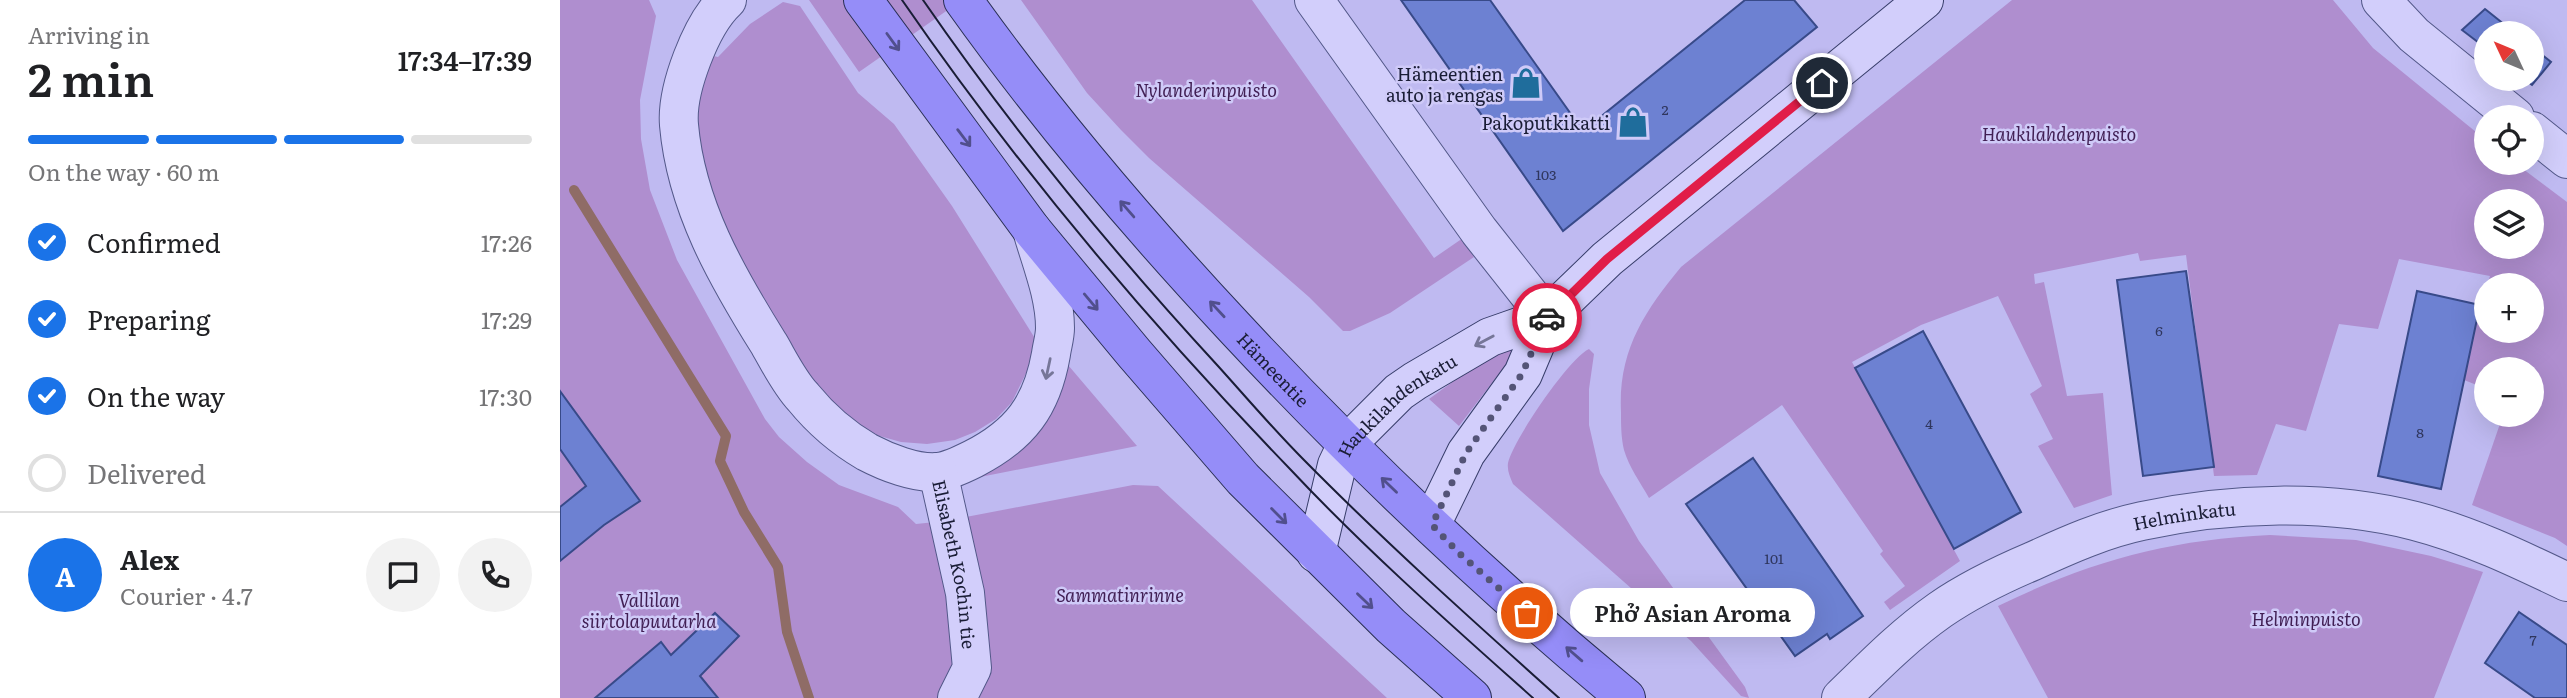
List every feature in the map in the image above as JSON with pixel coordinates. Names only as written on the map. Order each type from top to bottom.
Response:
[{"type":"main road","points":[[863,0],[1032,230],[1243,479],[1391,626],[1472,698]]},
{"type":"main road","name":"Hämeentie","points":[[963,0],[1096,172],[1172,261],[1297,395],[1459,553],[1626,698]]},
{"type":"street","points":[[727,0],[716,10],[684,79],[679,123],[688,177],[712,244],[751,316],[800,395],[819,416],[866,452],[895,463],[937,472],[962,464],[992,449],[1013,433],[1031,413],[1044,386],[1055,329],[1052,298],[1032,230]]},
{"type":"street","points":[[1314,0],[1479,231],[1547,317]]},
{"type":"street","name":"Haukilahdenkatu","points":[[1432,525],[1466,453],[1522,374],[1547,317],[1607,259],[1924,0]]},
{"type":"street","points":[[2381,0],[2414,35],[2500,105]]},
{"type":"street","points":[[2544,141],[2567,159]]},
{"type":"street","name":"Haukilahdenkatu","points":[[1316,553],[1337,465],[1346,444],[1407,386],[1490,337],[1547,317]]},
{"type":"street","name":"Elisabeth Kochin tie","points":[[937,472],[965,593],[972,668],[957,698]]},
{"type":"street","name":"Helminkatu","points":[[1841,698],[1903,638],[1941,609],[1991,579],[2078,541],[2141,521],[2258,506],[2335,507],[2414,521],[2486,543],[2567,582]]},
{"type":"green space","name":"Sammatinrinne","points":[[560,0],[649,0],[656,16],[640,100],[641,139],[650,190],[677,260],[765,419],[779,437],[807,462],[839,485],[898,507],[916,524],[945,521],[1133,485],[1158,486],[1387,698],[560,698]]},
{"type":"green space","points":[[809,0],[962,0],[859,72]]},
{"type":"green space","name":"Nylanderinpuisto","points":[[1021,0],[1252,0],[1434,258],[1463,238],[1474,257],[1390,313],[1350,331],[1343,331],[1309,297],[1149,158],[1121,130],[1087,93]]},
{"type":"green space","name":"Haukilahdenpuisto","points":[[2012,0],[2333,0],[2373,48],[2474,130],[2474,175],[2531,175],[2567,202],[2567,546],[2555,538],[2472,505],[2499,427],[2544,427],[2544,357],[2474,357],[2474,384],[2464,380],[2474,333],[2474,343],[2544,343],[2544,273],[2474,273],[2399,259],[2378,329],[2339,324],[2306,431],[2276,424],[2257,475],[2214,476],[2186,255],[2140,261],[2138,253],[2034,274],[2035,284],[2044,282],[2067,396],[2103,393],[2112,495],[2074,508],[2038,446],[2053,439],[2030,394],[2042,386],[1998,296],[1921,325],[1852,362],[1960,561],[1890,610],[1884,602],[1905,586],[1880,554],[1883,551],[1782,405],[1649,498],[1624,450],[1621,390],[1629,351],[1656,300],[1681,267]]},
{"type":"green space","points":[[783,2],[800,6],[858,93],[894,124],[952,206],[1036,340],[1031,363],[1012,402],[996,419],[975,432],[955,440],[927,444],[901,442],[876,435],[852,421],[813,382],[722,234],[692,135],[704,54],[718,57],[750,24]]},
{"type":"green space","points":[[1505,344],[1515,345],[1514,354],[1459,426],[1429,399]]},
{"type":"green space","points":[[1589,349],[1594,354],[1589,389],[1589,425],[1600,473],[1639,541],[1745,687],[1749,698],[1741,696],[1691,641],[1513,484],[1508,471],[1512,452],[1556,383]]},
{"type":"green space","points":[[1068,365],[1137,446],[970,479]]},
{"type":"green space","name":"Helminpuisto","points":[[2270,535],[2356,540],[2431,556],[2483,572],[2434,698],[2048,698],[1998,606],[2065,577],[2130,556],[2197,542]]},
{"type":"building","points":[[1401,0],[1490,0],[1583,131],[1745,0],[1794,0],[1817,27],[1563,231]]},
{"type":"building","points":[[2485,9],[2500,21],[2474,21],[2474,39],[2462,30]]},
{"type":"building","points":[[2544,56],[2551,62],[2544,70]]},
{"type":"building","points":[[2186,271],[2214,467],[2143,476],[2117,280]]},
{"type":"building","points":[[2417,291],[2474,304],[2474,333],[2441,489],[2378,476]]},
{"type":"building","points":[[1923,331],[2021,512],[1954,549],[1855,368]]},
{"type":"building","points":[[560,391],[640,501],[604,525],[560,561],[560,507],[586,486],[560,449]]},
{"type":"building","points":[[1753,458],[1863,616],[1830,639],[1827,634],[1795,656],[1686,504]]},
{"type":"building","points":[[2519,612],[2567,645],[2567,698],[2535,698],[2485,663]]},
{"type":"building","points":[[715,613],[739,636],[700,676],[718,698],[595,698],[661,642],[671,655]]},
{"type":"waterway","points":[[574,190],[726,436],[720,461],[744,512],[778,567],[787,632],[809,698]]},
{"type":"tram line","points":[[902,0],[1038,183],[1186,358],[1348,529],[1533,698]]},
{"type":"tram line","points":[[923,0],[1064,188],[1271,425],[1398,551],[1559,698]]},
{"type":"way so far","points":[[1527,613],[1459,553],[1432,525],[1466,453],[1522,374],[1547,318]]},
{"type":"place","name":"Hämeentien auto ja rengas","points":[[1526,83]]},
{"type":"place","name":"Pakoputkikatti","points":[[1633,122]]},
{"type":"place","name":"Phở Asian Aroma","points":[[1527,613]]},
{"type":"route","points":[[1547,318],[1607,259],[1822,83]]},
{"type":"park label","name":"Vallilan siirtolapuutarha","points":[[649,609]]}]
